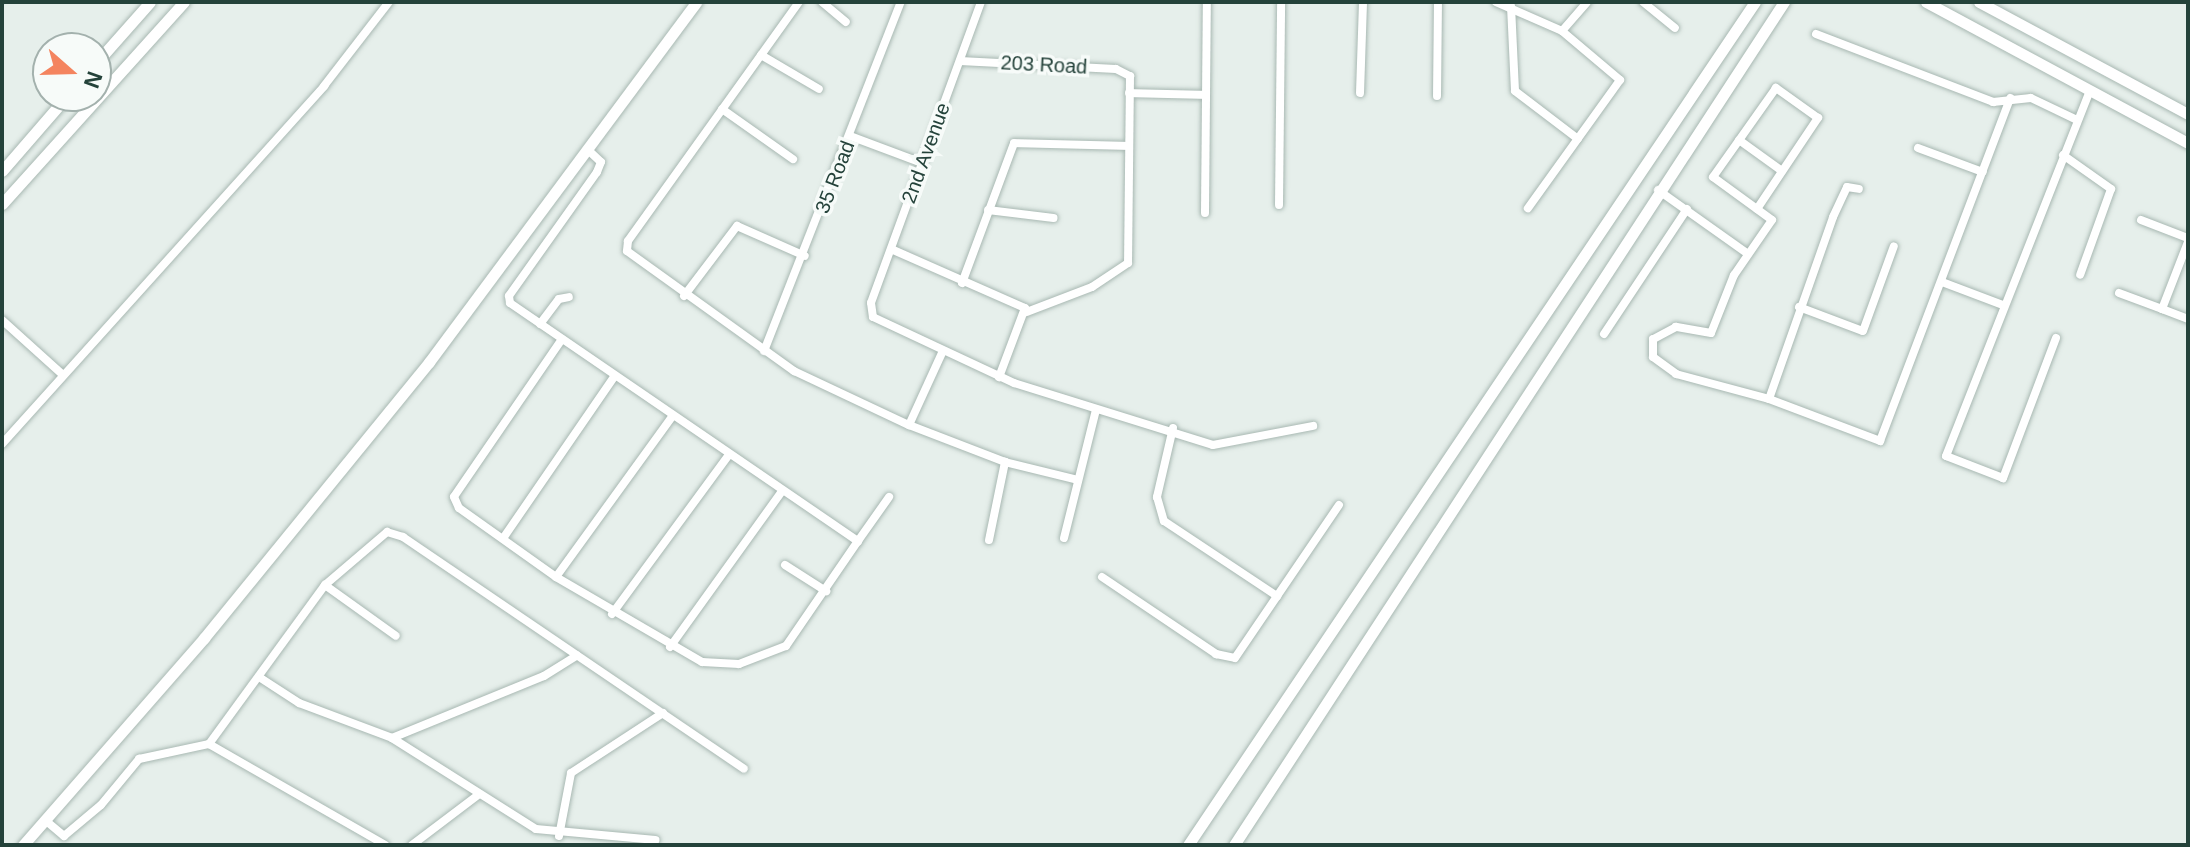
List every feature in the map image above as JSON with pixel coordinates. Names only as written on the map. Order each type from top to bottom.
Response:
[{"type":"street","points":[[112,45],[150,2]]},
{"type":"street","points":[[2,204],[184,2]]},
{"type":"street","points":[[2,444],[324,86],[389,2]]},
{"type":"street","points":[[23,845],[429,362],[696,2]]},
{"type":"street","points":[[799,2],[626,246],[684,296],[764,351],[909,425],[1005,462],[1078,480]]},
{"type":"street","points":[[822,2],[846,22]]},
{"type":"street","name":"35 Road","points":[[764,351],[805,256],[901,2]]},
{"type":"street","name":"2nd Avenue","points":[[942,353],[873,317],[871,303],[981,2]]},
{"type":"street","points":[[1205,213],[1207,2]]},
{"type":"street","points":[[1279,205],[1281,2]]},
{"type":"street","points":[[1360,93],[1363,2]]},
{"type":"street","points":[[1437,96],[1438,2]]},
{"type":"street","points":[[1496,2],[1562,31],[1620,80],[1528,208]]},
{"type":"street","points":[[1562,31],[1587,2]]},
{"type":"street","points":[[1643,2],[1675,28]]},
{"type":"street","points":[[1188,845],[1755,2]]},
{"type":"street","points":[[1234,845],[1658,190],[1784,2]]},
{"type":"street","points":[[1926,2],[2188,143]]},
{"type":"street","points":[[1979,2],[2188,114]]},
{"type":"street","points":[[1511,6],[1515,91],[1578,139]]},
{"type":"street","points":[[1816,34],[1993,102],[2031,98],[2075,119]]},
{"type":"street","points":[[761,55],[819,89]]},
{"type":"street","name":"203 Road","points":[[960,61],[1128,71],[1129,93]]},
{"type":"street","points":[[1757,209],[1818,118],[1776,88],[1713,177],[1772,220],[1748,254],[1711,333],[1676,327],[1649,345],[1653,357],[1676,374],[1769,399],[1880,441],[2010,98]]},
{"type":"street","points":[[2056,338],[2003,478],[1946,456],[2075,119],[2090,90]]},
{"type":"street","points":[[891,249],[1027,312],[1092,287],[1128,263],[1129,93],[1206,95]]},
{"type":"street","points":[[722,109],[793,159]]},
{"type":"street","points":[[2,171],[53,112]]},
{"type":"street","points":[[850,136],[922,163]]},
{"type":"street","points":[[1739,140],[1782,171]]},
{"type":"street","points":[[962,283],[1014,143],[1127,146]]},
{"type":"street","points":[[1918,148],[1983,172]]},
{"type":"street","points":[[587,149],[601,162],[597,172],[509,296],[540,324],[614,377],[858,541]]},
{"type":"street","points":[[2063,155],[2111,189],[2080,275]]},
{"type":"street","points":[[1769,399],[1799,307],[1847,187],[1859,189]]},
{"type":"street","points":[[1658,190],[1748,254]]},
{"type":"street","points":[[1604,334],[1687,209]]},
{"type":"street","points":[[988,210],[1054,218]]},
{"type":"street","points":[[2141,220],[2188,240],[2162,309]]},
{"type":"street","points":[[684,296],[737,226],[805,256]]},
{"type":"street","points":[[1799,307],[1863,331],[1894,246]]},
{"type":"street","points":[[1942,282],[2003,305]]},
{"type":"street","points":[[2119,293],[2188,319]]},
{"type":"street","points":[[540,324],[559,299],[569,297]]},
{"type":"street","points":[[999,377],[1027,312]]},
{"type":"street","points":[[2,320],[62,374]]},
{"type":"street","points":[[562,339],[454,497],[459,508],[504,537],[556,577],[670,647],[702,662],[756,661],[786,646],[889,497]]},
{"type":"street","points":[[909,425],[942,353],[999,377],[1096,410],[1173,428],[1222,445],[1313,426]]},
{"type":"street","points":[[504,537],[614,377]]},
{"type":"street","points":[[1064,538],[1096,410]]},
{"type":"street","points":[[556,577],[672,417]]},
{"type":"street","points":[[1173,428],[1157,497],[1164,521],[1277,596]]},
{"type":"street","points":[[612,614],[729,455]]},
{"type":"street","points":[[989,540],[1005,462]]},
{"type":"street","points":[[670,647],[782,491]]},
{"type":"street","points":[[1102,577],[1227,659],[1240,653],[1339,505]]},
{"type":"street","points":[[56,845],[101,805],[139,759],[209,744],[325,585],[380,535],[396,533],[744,769]]},
{"type":"street","points":[[785,565],[826,591]]},
{"type":"street","points":[[325,585],[396,636]]},
{"type":"street","points":[[392,738],[544,676],[577,655]]},
{"type":"street","points":[[259,677],[299,703],[392,738],[536,829],[559,836],[655,840]]},
{"type":"street","points":[[559,836],[571,773],[663,713]]},
{"type":"street","points":[[209,744],[385,845]]},
{"type":"street","points":[[412,845],[478,795]]},
{"type":"street","points":[[45,820],[64,836]]},
{"type":"waterway","points":[[2,5],[5,2]]}]
